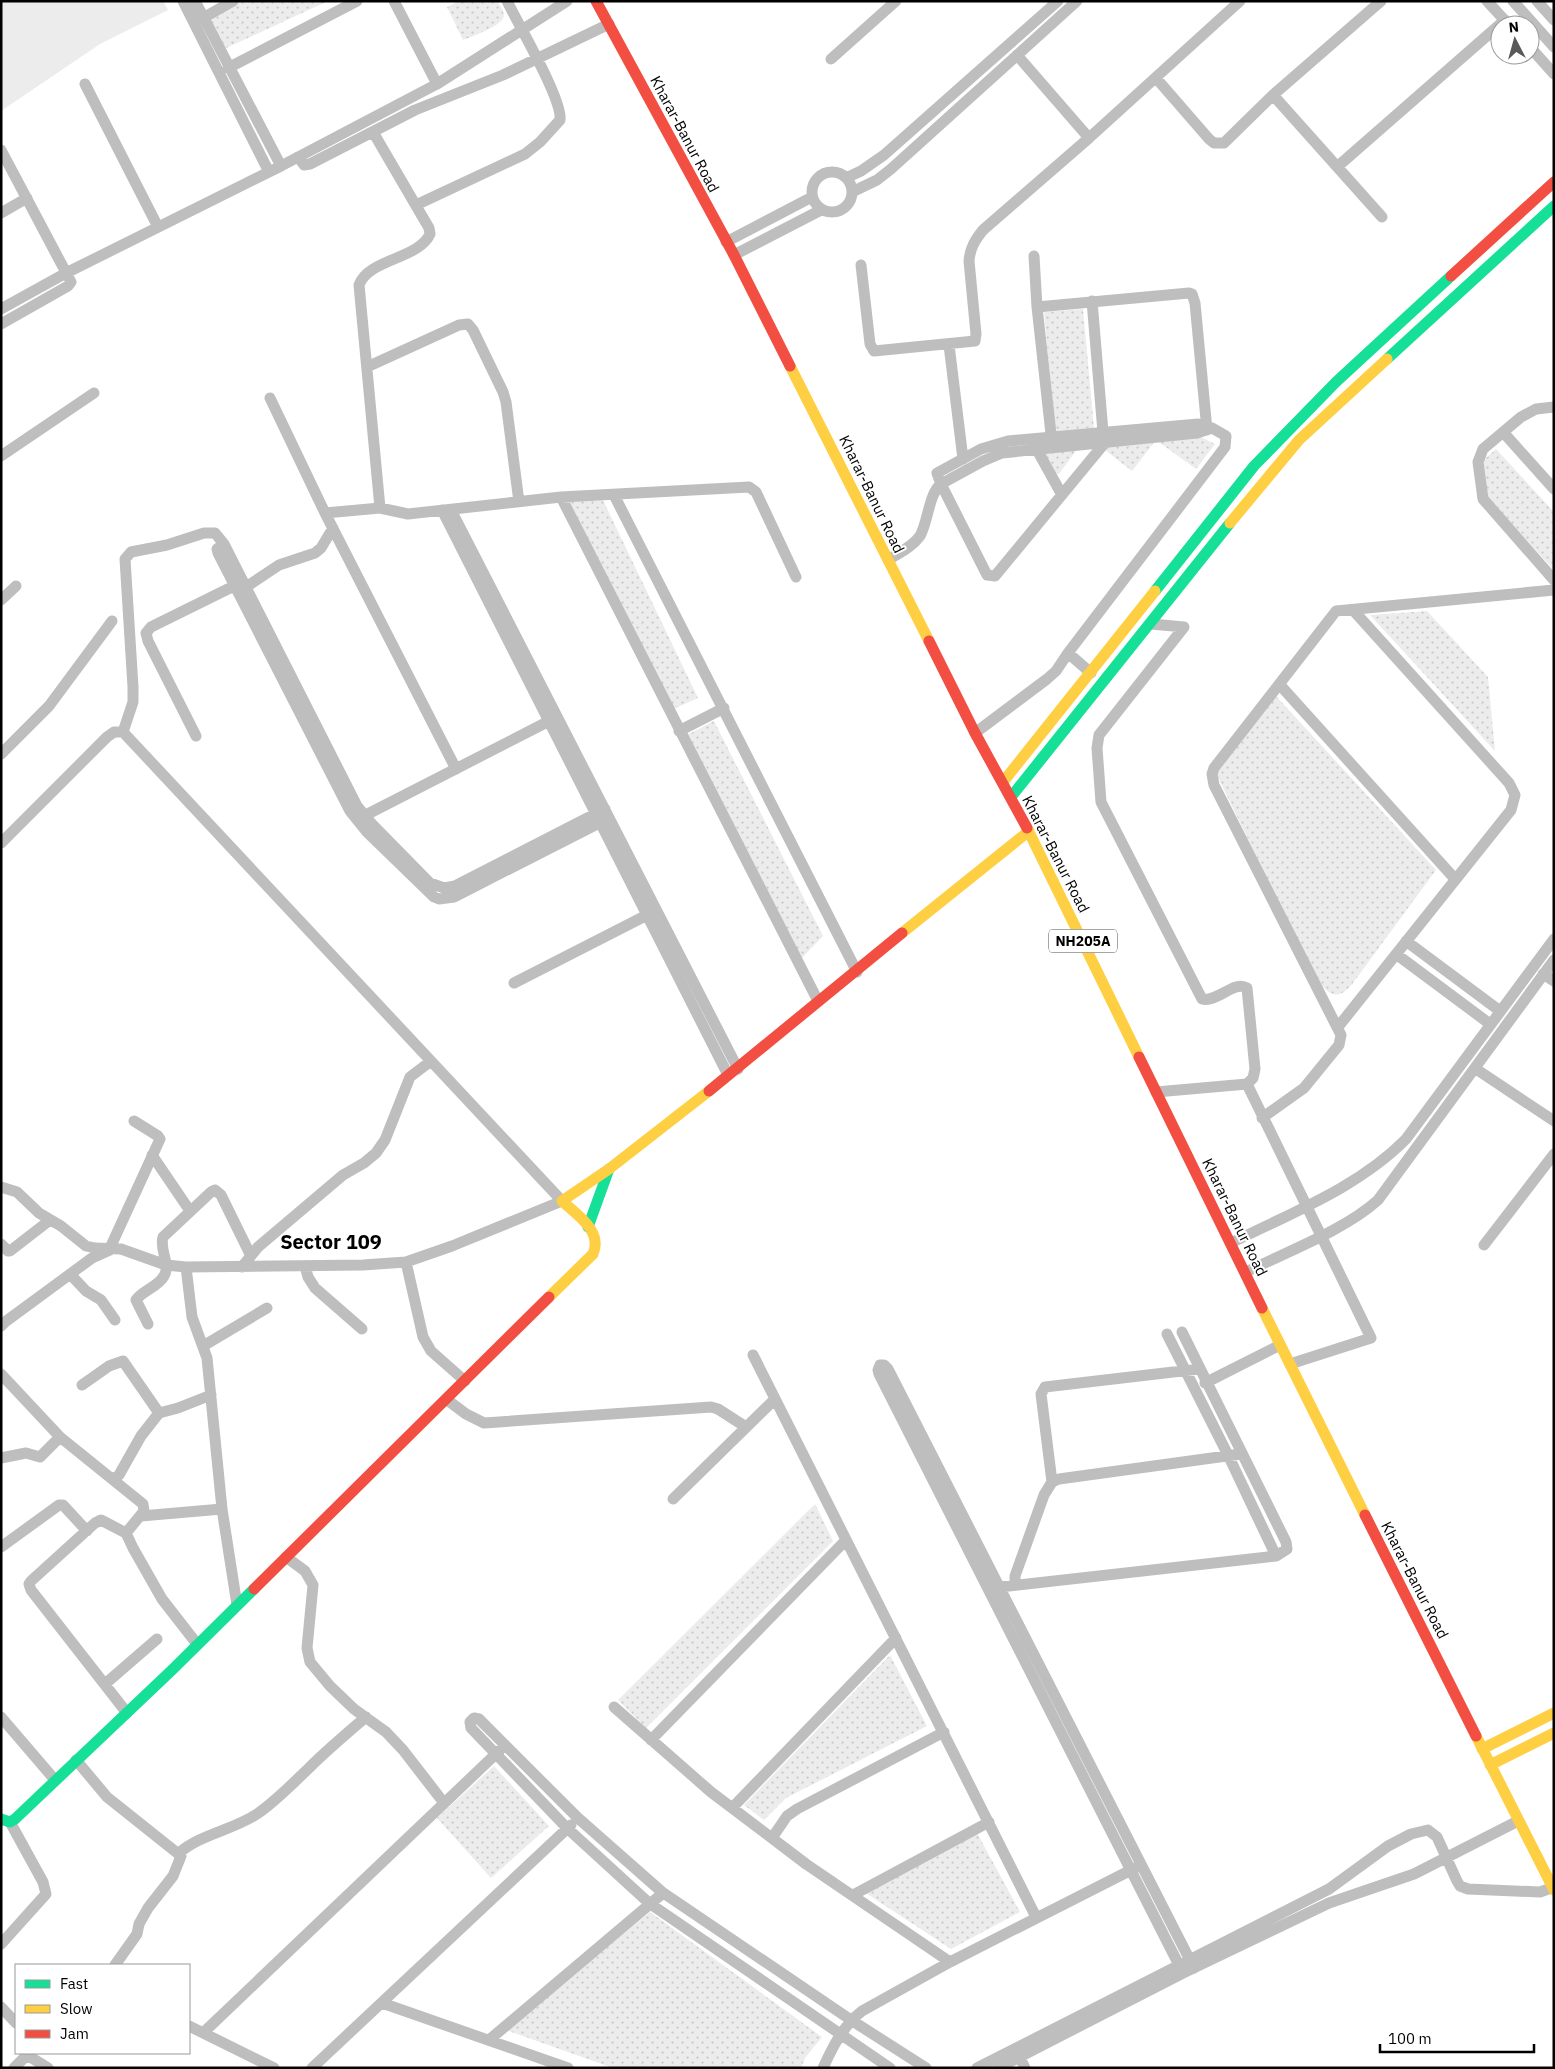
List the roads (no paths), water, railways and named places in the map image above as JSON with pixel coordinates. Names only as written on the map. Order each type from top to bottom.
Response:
[{"type":"main road","name":"Kharar-Banur Road","points":[[596,1],[734,255],[975,733],[1029,831],[1280,1345],[1553,1888]]},
{"type":"main road","points":[[1003,782],[1254,466],[1336,382],[1554,182]]},
{"type":"main road","points":[[1010,797],[1151,624],[1259,486],[1299,440],[1554,206]]},
{"type":"main road","points":[[6,1821],[55,1780],[127,1713],[593,1254],[596,1249],[596,1240],[588,1227],[562,1202],[609,1169],[733,1072],[1029,831]]},
{"type":"main road","points":[[588,1227],[609,1169]]},
{"type":"main road","points":[[1482,1749],[1554,1713]]},
{"type":"main road","points":[[1490,1765],[1554,1733]]},
{"type":"street","points":[[183,1],[269,172]]},
{"type":"street","points":[[195,1],[228,68],[281,166]]},
{"type":"street","points":[[203,18],[233,1]]},
{"type":"street","points":[[228,68],[357,1]]},
{"type":"street","points":[[394,1],[438,84]]},
{"type":"street","points":[[416,206],[525,154],[540,142],[560,120],[560,107],[507,1]]},
{"type":"street","points":[[1,309],[66,273],[281,166],[438,84],[567,1]]},
{"type":"street","points":[[831,59],[896,1]]},
{"type":"street","points":[[846,178],[860,172],[884,155],[1058,1]]},
{"type":"street","points":[[852,192],[877,180],[891,169],[1077,1]]},
{"type":"street","points":[[861,264],[870,344],[874,351],[970,343],[976,338],[969,261],[970,251],[975,240],[983,230],[1089,138],[1240,1]]},
{"type":"street","points":[[1156,78],[1209,140],[1218,144],[1230,138],[1273,96],[1381,1]]},
{"type":"street","points":[[1487,1],[1500,15]]},
{"type":"street","points":[[1513,1],[1554,47]]},
{"type":"street","points":[[1537,1],[1554,20]]},
{"type":"street","points":[[298,157],[304,165],[310,164],[415,110],[538,60],[608,24]]},
{"type":"street","points":[[1337,167],[1490,37]]},
{"type":"street","points":[[1018,55],[1089,138]]},
{"type":"street","points":[[1540,58],[1554,74]]},
{"type":"street","points":[[85,84],[158,227]]},
{"type":"street","points":[[1273,96],[1382,217]]},
{"type":"street","points":[[373,132],[429,228],[430,234],[424,243],[365,274],[359,285],[380,508]]},
{"type":"street","points":[[1,150],[71,282],[68,286],[1,324]]},
{"type":"street","points":[[831,171],[838,172],[846,178],[852,188],[849,203],[838,212],[821,210],[812,197],[812,187],[820,175],[831,171]]},
{"type":"street","points":[[726,242],[812,197]]},
{"type":"street","points":[[1,213],[27,198]]},
{"type":"street","points":[[734,255],[821,210]]},
{"type":"street","points":[[1034,256],[1037,307],[1052,442]]},
{"type":"street","points":[[1037,307],[1192,294],[1195,303],[1208,428]]},
{"type":"street","points":[[975,733],[1056,671],[1225,447],[1226,436],[1208,428],[1197,433],[1104,437],[1052,442],[1000,442],[963,459],[937,473],[985,572],[991,577],[999,574],[1062,495],[1104,437],[1092,301]]},
{"type":"street","points":[[367,367],[459,325],[468,324],[478,339],[506,402],[519,502]]},
{"type":"street","points":[[949,345],[963,459]]},
{"type":"street","points":[[1,456],[94,393]]},
{"type":"street","points":[[270,398],[456,769]]},
{"type":"street","points":[[1554,407],[1529,412],[1483,449],[1479,457],[1480,491],[1483,499],[1554,580]]},
{"type":"street","points":[[1503,432],[1554,489]]},
{"type":"street","points":[[888,560],[910,547],[920,534],[935,491],[941,484],[1002,453],[1036,448],[1052,442]]},
{"type":"street","points":[[1036,448],[1062,495]]},
{"type":"street","points":[[326,513],[380,508],[401,514],[561,497],[744,487],[753,489],[796,577]]},
{"type":"street","points":[[614,495],[724,708],[856,972]]},
{"type":"street","points":[[561,497],[818,1001]]},
{"type":"street","points":[[446,510],[733,1072]]},
{"type":"street","points":[[246,586],[279,565],[315,553],[321,548],[334,528]]},
{"type":"street","points":[[123,732],[132,702],[133,687],[124,564],[127,554],[146,547],[167,544],[209,532],[219,536],[224,544],[350,793],[360,818]]},
{"type":"street","points":[[224,544],[219,547],[217,552],[344,800],[428,892],[439,900],[454,897],[602,816]]},
{"type":"street","points":[[1,600],[16,586]]},
{"type":"street","points":[[196,736],[148,641],[146,633],[152,627],[234,586]]},
{"type":"street","points":[[1262,1118],[1294,1097],[1311,1080],[1339,1045],[1341,1035],[1213,779],[1214,768],[1336,611],[1554,590]]},
{"type":"street","points":[[1338,1027],[1511,810],[1514,802],[1513,789],[1353,610]]},
{"type":"street","points":[[1,754],[49,706],[112,621]]},
{"type":"street","points":[[1151,624],[1184,627],[1099,734],[1097,748],[1099,793],[1107,815],[1200,997],[1208,1000],[1240,986],[1247,988],[1256,1068],[1253,1078],[1247,1084],[1156,1092]]},
{"type":"street","points":[[1068,653],[1091,673]]},
{"type":"street","points":[[1280,685],[1455,879]]},
{"type":"street","points":[[680,731],[724,708]]},
{"type":"street","points":[[360,818],[553,719]]},
{"type":"street","points":[[1,843],[108,737],[114,732],[123,732],[562,1202],[452,1246],[406,1262],[363,1265],[186,1267],[166,1265],[112,1248],[86,1246],[61,1226],[39,1213],[18,1192],[1,1187]]},
{"type":"street","points":[[514,982],[652,913]]},
{"type":"street","points":[[1231,1242],[1307,1206],[1384,1161],[1406,1139],[1554,940]]},
{"type":"street","points":[[1406,941],[1500,1011]]},
{"type":"street","points":[[1396,954],[1490,1024]]},
{"type":"street","points":[[1246,1272],[1354,1218],[1378,1200],[1476,1069],[1553,961],[1542,954]]},
{"type":"street","points":[[1543,974],[1554,981]]},
{"type":"street","points":[[242,1267],[250,1254],[343,1175],[364,1163],[376,1153],[385,1140],[410,1077],[431,1060]]},
{"type":"street","points":[[1476,1069],[1554,1121]]},
{"type":"street","points":[[1247,1084],[1371,1338],[1290,1364]]},
{"type":"street","points":[[1,1326],[92,1258],[112,1248],[159,1143],[158,1136],[134,1121]]},
{"type":"street","points":[[1484,1245],[1554,1154]]},
{"type":"street","points":[[152,1155],[190,1211]]},
{"type":"street","points":[[148,1324],[136,1300],[162,1279],[166,1265],[162,1244],[163,1237],[211,1192],[215,1190],[218,1192],[250,1254]]},
{"type":"street","points":[[1,1244],[10,1251],[50,1220]]},
{"type":"street","points":[[406,1262],[423,1337],[431,1351],[465,1380]]},
{"type":"street","points":[[305,1266],[310,1282],[315,1288],[362,1329]]},
{"type":"street","points":[[186,1267],[192,1317],[207,1358],[222,1509],[236,1605]]},
{"type":"street","points":[[70,1274],[86,1291],[101,1300],[116,1320]]},
{"type":"street","points":[[203,1346],[267,1308]]},
{"type":"street","points":[[1000,1587],[1276,1556],[1285,1552],[1288,1545],[1182,1332]]},
{"type":"street","points":[[1167,1334],[1276,1556]]},
{"type":"street","points":[[1206,1383],[1280,1345]]},
{"type":"street","points":[[753,1355],[1036,1917]]},
{"type":"street","points":[[82,1385],[109,1366],[124,1361],[159,1413]]},
{"type":"street","points":[[1136,1867],[1000,1587],[947,1496],[880,1374],[878,1370],[880,1365],[884,1365],[888,1369],[947,1496],[1186,1966]]},
{"type":"street","points":[[1015,1586],[1015,1576],[1044,1496],[1052,1482],[1041,1394],[1045,1387],[1049,1385],[1199,1369]]},
{"type":"street","points":[[1,1374],[60,1437],[144,1505],[144,1511],[141,1516],[126,1533]]},
{"type":"street","points":[[113,1480],[118,1475],[146,1428],[159,1413],[178,1408],[211,1394]]},
{"type":"street","points":[[446,1399],[466,1414],[484,1422],[711,1406],[746,1427]]},
{"type":"street","points":[[673,1499],[774,1400]]},
{"type":"street","points":[[1,1458],[26,1453],[40,1458],[60,1437]]},
{"type":"street","points":[[1052,1482],[1060,1479],[1242,1454]]},
{"type":"street","points":[[1,1547],[61,1505],[86,1531]]},
{"type":"street","points":[[141,1516],[222,1509]]},
{"type":"street","points":[[127,1713],[29,1586],[31,1581],[100,1520],[126,1533],[162,1599],[197,1644]]},
{"type":"street","points":[[651,1740],[846,1540]]},
{"type":"street","points":[[286,1557],[304,1571],[313,1585],[314,1591],[307,1648],[310,1662],[330,1686],[354,1709],[386,1732],[403,1750],[444,1803]]},
{"type":"street","points":[[732,1808],[896,1638]]},
{"type":"street","points":[[106,1684],[157,1639]]},
{"type":"street","points":[[614,1707],[689,1774],[732,1808],[806,1864],[950,1962]]},
{"type":"street","points":[[1,1717],[55,1780]]},
{"type":"street","points":[[179,1853],[189,1846],[231,1828],[257,1814],[276,1800],[333,1745],[366,1717]]},
{"type":"street","points":[[890,2068],[650,1904],[567,1828],[469,1724],[474,1718],[479,1719],[578,1818],[663,1892],[851,2020],[926,2068]]},
{"type":"street","points":[[772,1838],[787,1816],[797,1809],[944,1732]]},
{"type":"street","points":[[203,2034],[506,1746]]},
{"type":"street","points":[[76,1760],[97,1787],[113,1802],[179,1853],[182,1858],[163,1892],[150,1905],[139,1924],[137,1934],[116,1964]]},
{"type":"street","points":[[312,2068],[578,1818]]},
{"type":"street","points":[[1186,1966],[1329,1903],[1406,1877],[1518,1820]]},
{"type":"street","points":[[1,1944],[46,1894],[43,1882],[6,1821]]},
{"type":"street","points":[[853,1895],[989,1822]]},
{"type":"street","points":[[977,2068],[1018,2052],[1186,1966],[1329,1889],[1382,1850],[1411,1834],[1428,1830],[1438,1837],[1460,1886],[1468,1889],[1540,1892],[1553,1888]]},
{"type":"street","points":[[823,2068],[840,2035],[851,2020],[862,2011],[950,1962],[1136,1867]]},
{"type":"street","points":[[488,2040],[663,1892]]},
{"type":"street","points":[[382,2003],[568,2068]]},
{"type":"street","points":[[1,2006],[15,2022]]},
{"type":"street","points":[[190,2027],[274,2068]]},
{"type":"street","points":[[998,2068],[1018,2052]]},
{"type":"street","points":[[1018,2052],[1025,2068]]},
{"type":"street","points":[[14,2068],[28,2054],[48,2068]]},
{"type":"district","name":"Sector 109","points":[[331,1241]]}]
